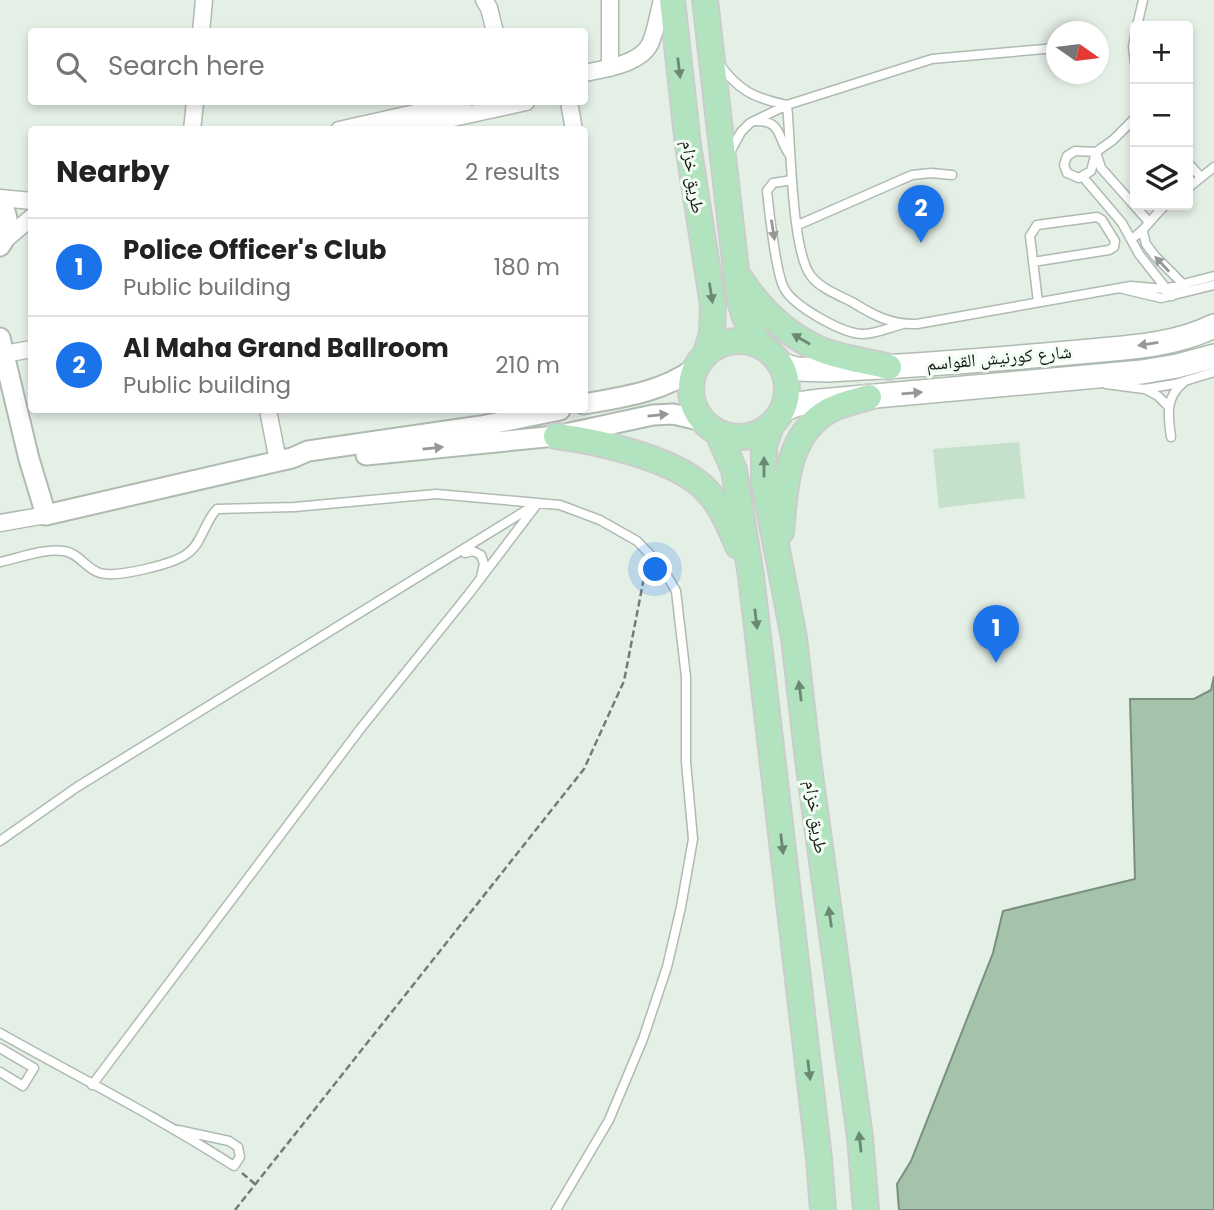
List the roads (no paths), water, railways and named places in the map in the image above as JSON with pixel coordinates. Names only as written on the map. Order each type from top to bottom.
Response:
[{"type":"main road","name":"طريق خزام","points":[[671,0],[688,145],[713,305],[712,334],[701,360]]},
{"type":"main road","name":"طريق خزام","points":[[705,0],[736,274],[744,315],[760,345]]},
{"type":"main road","points":[[736,274],[758,305],[796,337],[821,350],[889,367]]},
{"type":"main road","name":"شارع كورنيش القواسم","points":[[781,365],[812,370],[889,367],[1140,346],[1174,340],[1214,326]]},
{"type":"main road","points":[[741,340],[760,345],[772,353],[781,365],[787,396],[777,418],[754,435],[736,438],[710,427],[693,405],[690,387],[701,360],[723,343],[741,340]]},
{"type":"main road","name":"شارع كورنيش القواسم","points":[[777,418],[798,404],[1142,372],[1214,356]]},
{"type":"main road","points":[[778,557],[789,469],[796,446],[806,429],[829,410],[869,397]]},
{"type":"main road","name":"طريق خزام","points":[[777,418],[764,446],[763,466],[794,638],[860,1138],[866,1210]]},
{"type":"main road","name":"طريق خزام","points":[[710,427],[734,470],[751,576],[823,1210]]},
{"type":"main road","points":[[556,436],[609,444],[677,470],[702,486],[722,509],[751,576]]},
{"type":"street","points":[[201,28],[204,0]]},
{"type":"street","points":[[484,0],[494,28]]},
{"type":"street","points":[[610,0],[610,68]]},
{"type":"street","points":[[588,72],[610,68],[639,56],[649,45],[662,0]]},
{"type":"street","points":[[192,126],[195,105]]},
{"type":"street","points":[[358,126],[451,105]]},
{"type":"street","points":[[414,126],[501,105]]},
{"type":"street","points":[[570,105],[573,126]]},
{"type":"street","points":[[0,200],[28,201]]},
{"type":"street","points":[[0,200],[8,225],[2,243]]},
{"type":"street","points":[[2,243],[28,220]]},
{"type":"street","points":[[28,349],[1,349],[46,515]]},
{"type":"street","points":[[588,403],[650,391],[670,384],[701,360]]},
{"type":"street","points":[[269,413],[285,459]]},
{"type":"street","points":[[0,523],[46,515],[285,459],[308,451],[481,426],[544,413]]},
{"type":"street","points":[[285,459],[308,461],[556,436],[653,415],[673,414],[710,427]]},
{"type":"lane","points":[[1138,21],[1143,0]]},
{"type":"lane","points":[[710,48],[726,74],[746,92],[761,99],[787,105]]},
{"type":"lane","points":[[727,182],[729,156],[741,132],[753,121],[787,105],[932,59],[1046,49]]},
{"type":"lane","points":[[787,105],[789,154],[798,225],[804,261],[812,278],[875,316],[903,324]]},
{"type":"lane","points":[[753,121],[765,121],[776,127],[789,154]]},
{"type":"lane","points":[[1096,152],[1091,171],[1083,177],[1074,178],[1067,173],[1065,160],[1075,151],[1096,152],[1130,123]]},
{"type":"lane","points":[[1096,152],[1101,169],[1149,222]]},
{"type":"lane","points":[[1193,183],[1214,167]]},
{"type":"lane","points":[[1193,169],[1200,177]]},
{"type":"lane","points":[[798,225],[912,175],[951,175]]},
{"type":"lane","points":[[1083,177],[1122,223],[1139,254],[1170,292]]},
{"type":"lane","points":[[792,180],[773,183],[767,191],[780,277],[790,296],[800,305],[841,328],[856,333],[871,333],[903,324],[917,324],[1123,289],[1154,297],[1214,276]]},
{"type":"lane","points":[[1130,239],[1143,232],[1161,210]]},
{"type":"lane","points":[[1033,262],[1109,250],[1114,247],[1115,241],[1097,217],[1040,224],[1034,228],[1030,236],[1033,262],[1038,302]]},
{"type":"lane","points":[[1143,232],[1146,244],[1155,256],[1186,287],[1214,285]]},
{"type":"lane","name":"شارع كورنيش القواسم","points":[[1054,381],[1144,389],[1214,373]]},
{"type":"lane","points":[[1171,437],[1168,406],[1175,391],[1184,382]]},
{"type":"lane","points":[[1144,389],[1158,396],[1168,406]]},
{"type":"lane","points":[[0,562],[63,551],[76,555],[98,572],[113,575],[182,558],[191,551],[208,518],[217,509],[295,507],[436,495],[560,505],[600,520],[637,541],[662,567],[676,591],[686,677],[686,762],[693,839],[667,967],[643,1039],[609,1120],[556,1210]]},
{"type":"lane","points":[[0,841],[77,787],[538,503]]},
{"type":"lane","points":[[92,1085],[361,728],[538,503]]},
{"type":"lane","points":[[458,554],[473,551],[481,555],[484,564],[480,579]]},
{"type":"lane","points":[[0,1032],[178,1130],[233,1166],[240,1157],[238,1147],[229,1141],[178,1130]]},
{"type":"lane","points":[[0,1048],[34,1068],[23,1086],[0,1072]]},
{"type":"place","name":"Al Maha Grand Ballroom","points":[[921,243]]},
{"type":"place","name":"Police Officer's Club","points":[[996,663]]}]
